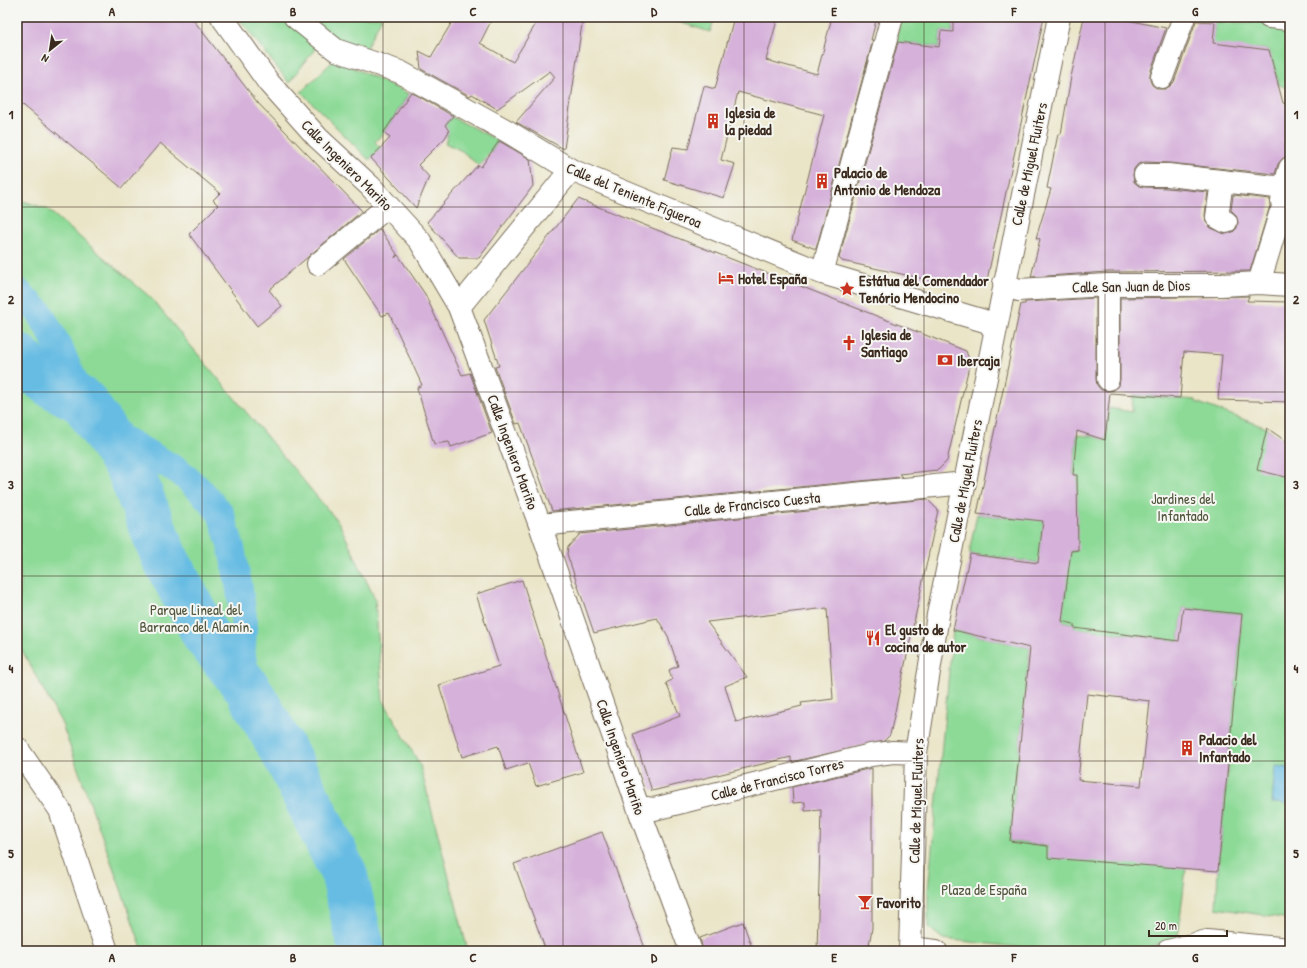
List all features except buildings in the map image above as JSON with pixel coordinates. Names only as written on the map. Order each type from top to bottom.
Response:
[{"type":"street","name":"Calle Ingeniero Mariño","points":[[222,17],[269,83],[318,138],[370,186],[420,241],[459,307],[540,525],[638,807],[691,951]]},
{"type":"street","name":"Calle del Teniente Figueroa","points":[[295,17],[336,50],[400,72],[507,131],[571,170],[822,273],[988,322],[994,330]]},
{"type":"street","points":[[822,273],[892,17]]},
{"type":"street","name":"Calle de Miguel Fluiters","points":[[911,949],[916,753],[938,615],[994,330],[1059,17]]},
{"type":"street","points":[[1162,77],[1184,17]]},
{"type":"street","points":[[1269,17],[1290,19]]},
{"type":"street","points":[[459,307],[571,170]]},
{"type":"street","points":[[1145,174],[1222,181],[1287,178],[1285,215],[1259,283]]},
{"type":"street","points":[[1222,181],[1217,217],[1226,222]]},
{"type":"street","points":[[318,264],[388,206]]},
{"type":"street","name":"Calle San Juan de Dios","points":[[1004,283],[1018,290],[1108,285],[1221,285],[1259,283],[1290,285]]},
{"type":"street","points":[[1108,285],[1108,379]]},
{"type":"street","name":"Calle de Francisco Cuesta","points":[[540,525],[965,483]]},
{"type":"street","points":[[17,749],[60,810],[107,951]]},
{"type":"street","name":"Calle de Francisco Torres","points":[[638,807],[654,809],[871,755],[893,752],[916,753]]},
{"type":"street","points":[[1168,951],[1192,947],[1207,941],[1290,949]]},
{"type":"street","points":[[911,949],[936,951]]},
{"type":"green space","points":[[238,17],[290,17],[321,41],[289,83]]},
{"type":"green space","points":[[307,17],[382,17],[361,58]]},
{"type":"green space","points":[[663,17],[715,17],[710,32]]},
{"type":"green space","points":[[902,17],[953,17],[953,32],[941,31],[939,47],[895,42]]},
{"type":"green space","points":[[1215,22],[1290,23],[1290,89],[1279,85],[1269,50],[1212,45]]},
{"type":"green space","points":[[335,59],[409,94],[384,132],[375,142],[381,148],[369,160],[301,92]]},
{"type":"green space","points":[[452,117],[499,141],[479,166],[462,151],[445,143],[448,134],[445,125]]},
{"type":"green space","name":"Parque Lineal del Barranco del Alamín.","points":[[17,199],[47,209],[150,297],[339,523],[375,599],[383,700],[420,765],[468,951],[143,951],[62,724],[17,641],[17,615],[21,583],[18,551],[21,509],[17,504]]},
{"type":"green space","name":"Jardines del Infantado","points":[[1133,395],[1196,400],[1196,402],[1267,428],[1290,444],[1290,919],[1216,908],[1218,871],[1242,614],[1183,608],[1179,641],[1074,628],[1074,624],[1062,621],[1070,551],[1077,551],[1077,476],[1073,475],[1077,435],[1092,436],[1105,440],[1109,408],[1132,412]]},
{"type":"green space","points":[[1059,508],[1042,531],[1039,563],[970,554],[977,514],[1013,518]]},
{"type":"green space","name":"Plaza de España","points":[[953,630],[1030,648],[1010,841],[1186,868],[1178,937],[1140,951],[1054,951],[943,939],[928,927],[928,890]]},
{"type":"water","points":[[1275,766],[1290,768],[1290,804],[1272,803]]},
{"type":"waterway","points":[[17,291],[40,313],[60,349],[84,402]]},
{"type":"waterway","points":[[17,356],[49,383],[84,402],[130,470],[163,554],[206,636],[248,689],[289,761],[344,874],[362,951]]},
{"type":"waterway","points":[[105,431],[130,443],[180,472],[203,493],[221,514],[231,546],[239,586],[244,622],[242,653],[248,689]]},
{"type":"place","name":"Iglesia de la piedad","points":[[713,121]]},
{"type":"place","name":"Palacio de Antonio de Mendoza","points":[[822,181]]},
{"type":"place","name":"Hotel España","points":[[726,278]]},
{"type":"place","name":"Estátua del Comendador Tenório Mendocino","points":[[847,289]]},
{"type":"place","name":"Iglesia de Santiago","points":[[849,343]]},
{"type":"place","name":"Ibercaja","points":[[945,360]]},
{"type":"place","name":"El gusto de cocina de autor","points":[[873,638]]},
{"type":"place","name":"Palacio del Infantado","points":[[1187,748]]},
{"type":"place","name":"Favorito","points":[[865,902]]}]
